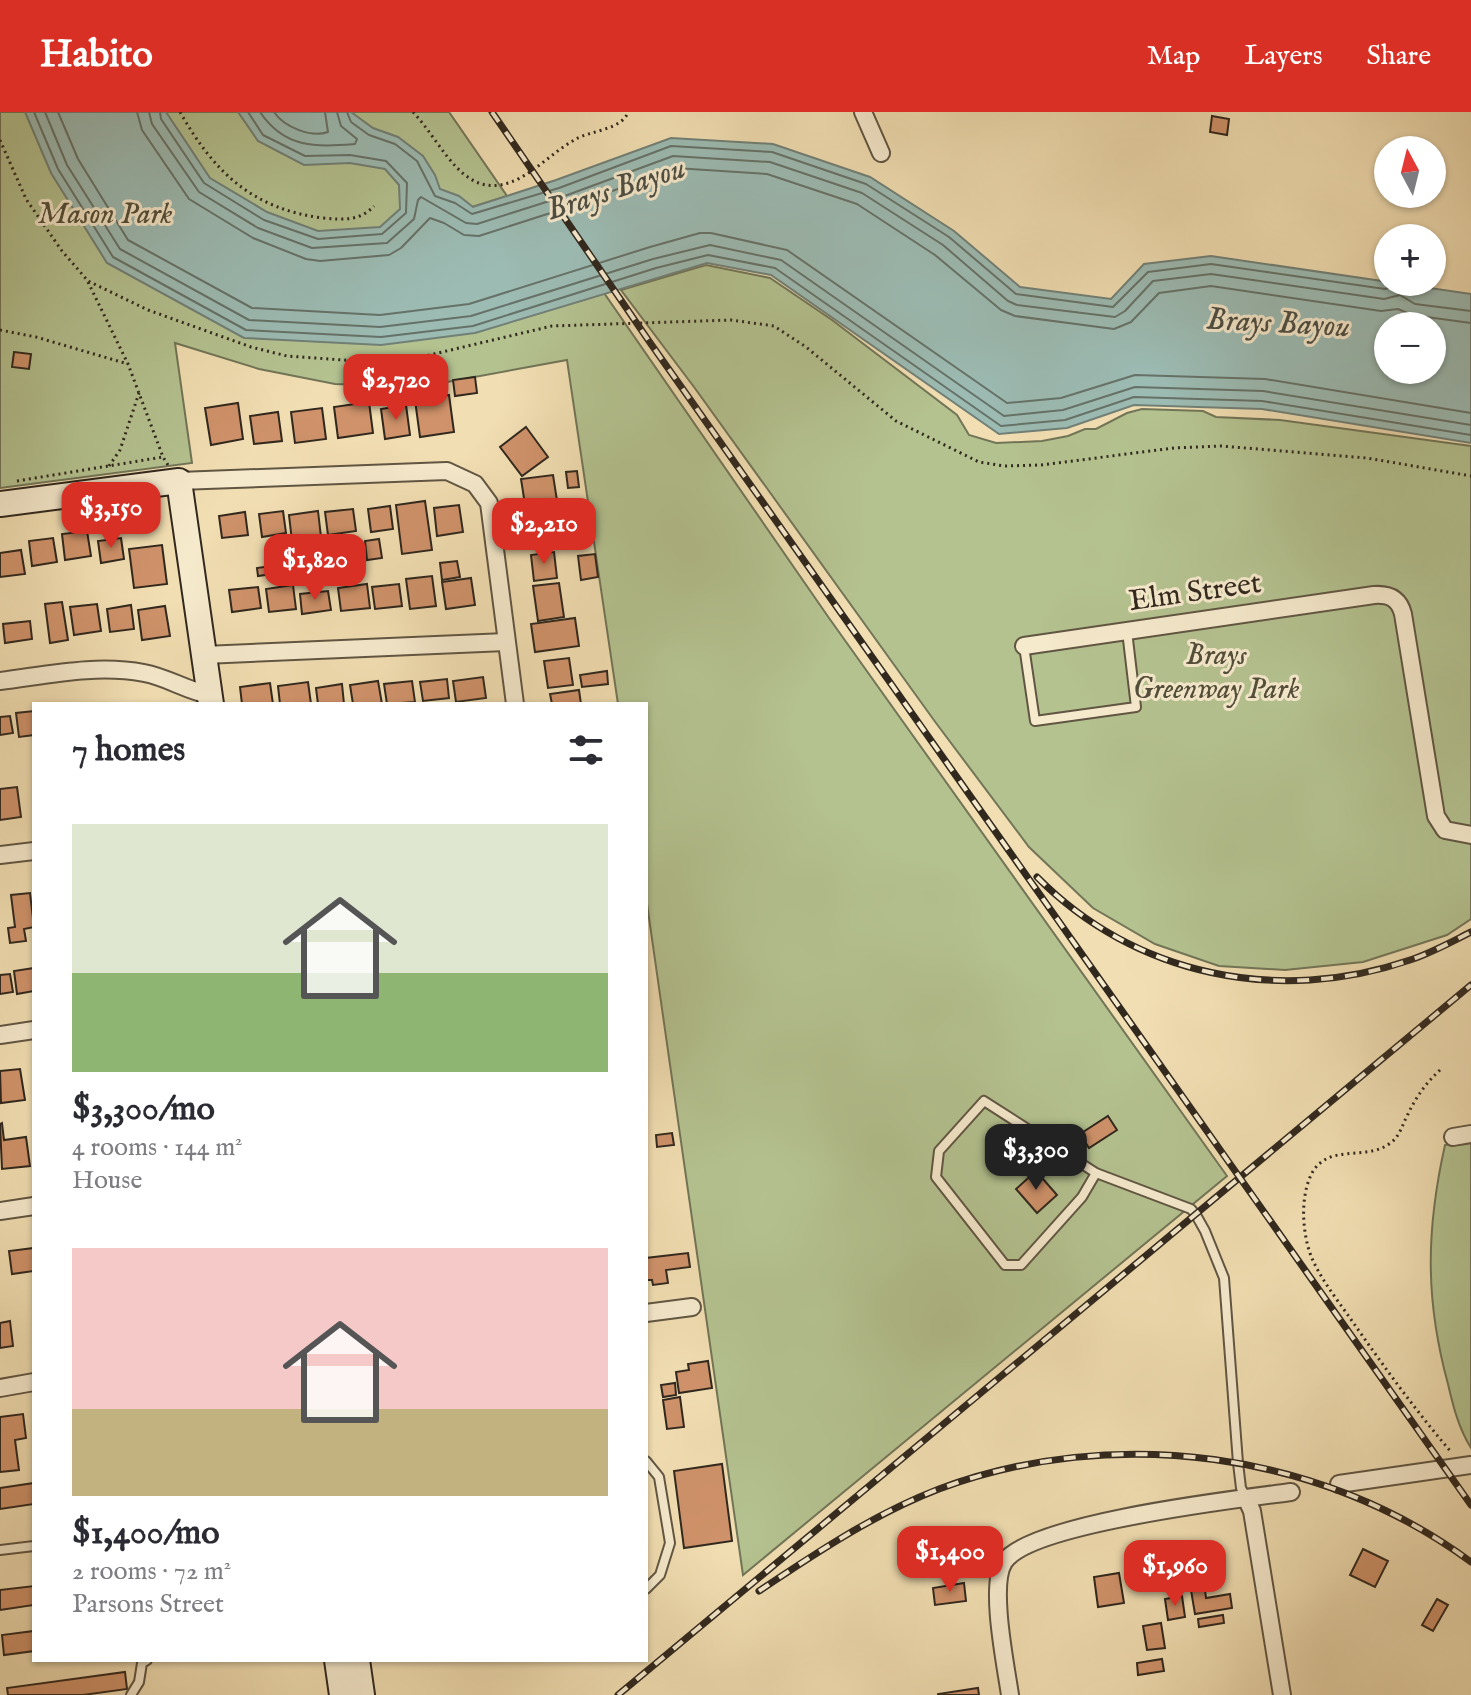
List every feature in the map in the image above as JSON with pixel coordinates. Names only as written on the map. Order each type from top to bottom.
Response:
[{"type":"street","points":[[863,112],[881,153]]},
{"type":"street","points":[[0,504],[179,481],[447,471],[475,484],[489,503],[515,702]]},
{"type":"street","points":[[179,481],[211,700]]},
{"type":"street","name":"Elm Street","points":[[1024,646],[1374,595],[1392,597],[1401,608],[1436,816],[1445,830],[1471,835]]},
{"type":"street","points":[[204,655],[506,642]]},
{"type":"street","points":[[0,681],[95,669],[125,670],[148,673],[211,700]]},
{"type":"street","points":[[0,855],[32,851]]},
{"type":"street","points":[[0,1035],[32,1030]]},
{"type":"street","points":[[1453,1137],[1471,1134]]},
{"type":"street","points":[[0,1211],[32,1206]]},
{"type":"street","points":[[648,1313],[692,1307]]},
{"type":"street","points":[[0,1388],[32,1382]]},
{"type":"street","points":[[1339,1484],[1467,1466]]},
{"type":"street","points":[[1010,1695],[999,1620],[998,1578],[1004,1562],[1019,1548],[1130,1515],[1291,1492]]},
{"type":"street","points":[[1246,1498],[1252,1511],[1282,1695]]},
{"type":"street","points":[[337,1662],[342,1695]]},
{"type":"street","points":[[357,1662],[362,1695]]},
{"type":"lane","points":[[1024,646],[1035,721],[1136,707],[1127,631]]},
{"type":"lane","points":[[1096,1173],[1082,1197],[1021,1265],[1005,1265],[936,1177],[939,1151],[984,1101],[1096,1173],[1191,1209],[1205,1231],[1224,1278],[1238,1463],[1241,1488],[1246,1498]]},
{"type":"lane","points":[[648,1463],[659,1477],[670,1543],[660,1575],[648,1587]]},
{"type":"lane","points":[[0,1550],[32,1546]]},
{"type":"lane","points":[[131,1695],[139,1682],[144,1662]]},
{"type":"path","points":[[180,112],[211,161],[265,203],[309,216],[346,219],[365,216],[374,206]]},
{"type":"path","points":[[413,112],[454,163],[474,183],[487,187],[520,178],[580,136],[618,123],[628,112]]},
{"type":"path","points":[[0,140],[26,199],[62,251],[88,281],[128,364],[163,457],[179,481]]},
{"type":"path","points":[[88,281],[148,310],[251,347],[322,360],[371,362],[417,358],[552,326],[731,320],[774,326],[806,347],[896,421],[967,458],[990,464],[1041,465],[1174,448],[1247,446],[1367,458],[1471,476]]},
{"type":"path","points":[[0,330],[36,337],[128,364]]},
{"type":"path","points":[[109,466],[120,450],[139,393]]},
{"type":"path","points":[[16,481],[163,457]]},
{"type":"path","points":[[1440,1070],[1423,1089],[1400,1134],[1391,1143],[1375,1150],[1331,1156],[1316,1168],[1305,1200],[1304,1233],[1321,1276],[1387,1371],[1467,1466]]},
{"type":"green space","name":"Mason Park","points":[[0,112],[449,112],[507,196],[418,224],[577,302],[604,293],[829,618],[1227,1176],[743,1575],[648,911],[648,702],[618,702],[567,360],[420,387],[335,384],[259,369],[175,343],[192,463],[0,488]]},
{"type":"green space","name":"Brays Greenway Park","points":[[706,265],[770,278],[832,320],[957,415],[969,435],[996,443],[1042,441],[1068,436],[1085,429],[1096,429],[1142,409],[1203,411],[1216,417],[1280,420],[1471,446],[1471,919],[1447,935],[1363,962],[1285,970],[1219,966],[1155,944],[1093,908],[1029,847],[621,290]]},
{"type":"green space","points":[[1471,1142],[1471,1448],[1457,1417],[1440,1353],[1431,1265],[1434,1206],[1445,1145]]},
{"type":"water","name":"Brays Bayou","points":[[25,112],[166,112],[210,178],[267,212],[318,231],[380,227],[400,209],[399,185],[385,169],[350,163],[304,165],[258,141],[238,112],[351,112],[373,128],[398,137],[423,156],[440,189],[459,196],[473,207],[671,138],[773,144],[870,177],[954,231],[1020,287],[1111,299],[1144,264],[1211,256],[1374,280],[1374,296],[1446,296],[1446,290],[1471,294],[1471,443],[1262,409],[1134,405],[1067,428],[999,434],[771,275],[707,263],[475,333],[381,345],[244,338],[107,263],[51,173]]},
{"type":"building","points":[[1212,116],[1229,119],[1227,135],[1210,132]]},
{"type":"building","points":[[14,352],[31,354],[29,369],[12,367]]},
{"type":"building","points":[[475,377],[477,393],[455,396],[453,380]]},
{"type":"building","points":[[449,395],[454,432],[420,437],[415,400]]},
{"type":"building","points":[[369,402],[373,433],[338,438],[334,407]]},
{"type":"building","points":[[238,403],[243,439],[211,445],[205,408]]},
{"type":"building","points":[[406,405],[410,435],[385,439],[381,409]]},
{"type":"building","points":[[322,408],[326,439],[295,443],[291,412]]},
{"type":"building","points":[[278,412],[282,441],[254,444],[250,416]]},
{"type":"building","points":[[526,427],[548,457],[522,476],[500,447]]},
{"type":"building","points":[[577,471],[579,487],[568,488],[566,472]]},
{"type":"building","points":[[553,475],[558,507],[526,511],[521,479]]},
{"type":"building","points":[[425,501],[432,550],[402,554],[396,505]]},
{"type":"building","points":[[459,505],[463,532],[437,536],[434,508]]},
{"type":"building","points":[[390,506],[393,529],[371,532],[368,509]]},
{"type":"building","points":[[353,509],[356,531],[328,535],[325,512]]},
{"type":"building","points":[[283,511],[286,533],[262,537],[259,514]]},
{"type":"building","points":[[318,511],[321,537],[292,541],[289,515]]},
{"type":"building","points":[[245,512],[248,535],[222,538],[219,516]]},
{"type":"building","points":[[554,516],[558,539],[528,544],[525,520]]},
{"type":"building","points":[[585,521],[587,540],[573,542],[571,523]]},
{"type":"building","points":[[87,531],[91,556],[65,560],[62,534]]},
{"type":"building","points":[[53,538],[57,562],[32,566],[29,541]]},
{"type":"building","points":[[121,538],[124,559],[101,563],[98,541]]},
{"type":"building","points":[[379,539],[382,558],[367,560],[365,541]]},
{"type":"building","points":[[162,545],[167,584],[134,588],[129,549]]},
{"type":"building","points":[[21,550],[25,574],[0,577],[0,553]]},
{"type":"building","points":[[554,552],[557,578],[534,581],[531,555]]},
{"type":"building","points":[[595,554],[598,577],[581,580],[578,556]]},
{"type":"building","points":[[457,561],[460,577],[442,580],[440,563]]},
{"type":"building","points":[[292,563],[293,571],[258,576],[257,568]]},
{"type":"building","points":[[432,576],[436,606],[410,609],[406,579]]},
{"type":"building","points":[[471,578],[475,605],[446,609],[442,582]]},
{"type":"building","points":[[559,583],[564,617],[538,621],[533,586]]},
{"type":"building","points":[[367,584],[370,608],[341,611],[338,588]]},
{"type":"building","points":[[399,584],[402,606],[375,609],[372,587]]},
{"type":"building","points":[[293,585],[296,609],[269,612],[266,589]]},
{"type":"building","points":[[258,587],[261,608],[232,612],[229,590]]},
{"type":"building","points":[[328,591],[331,610],[302,614],[300,594]]},
{"type":"building","points":[[62,602],[68,640],[50,643],[45,604]]},
{"type":"building","points":[[97,604],[101,631],[74,635],[70,607]]},
{"type":"building","points":[[131,605],[134,629],[110,632],[107,609]]},
{"type":"building","points":[[165,606],[170,636],[142,640],[138,610]]},
{"type":"building","points":[[575,618],[579,646],[535,652],[531,624]]},
{"type":"building","points":[[30,621],[32,639],[5,643],[3,624]]},
{"type":"building","points":[[569,658],[573,685],[548,688],[544,661]]},
{"type":"building","points":[[607,671],[608,684],[582,687],[580,675]]},
{"type":"building","points":[[483,677],[486,698],[456,702],[453,681]]},
{"type":"building","points":[[447,679],[449,698],[423,701],[420,682]]},
{"type":"building","points":[[378,681],[382,702],[353,702],[350,685]]},
{"type":"building","points":[[412,681],[415,702],[387,702],[384,684]]},
{"type":"building","points":[[308,682],[311,702],[280,702],[278,686]]},
{"type":"building","points":[[270,683],[273,702],[242,702],[240,687]]},
{"type":"building","points":[[342,684],[344,702],[318,702],[316,688]]},
{"type":"building","points":[[579,690],[581,702],[552,702],[550,694]]},
{"type":"building","points":[[32,711],[32,735],[19,737],[16,713]]},
{"type":"building","points":[[10,716],[13,733],[0,735],[0,717]]},
{"type":"building","points":[[17,787],[21,817],[0,820],[0,789]]},
{"type":"building","points":[[30,893],[32,927],[24,929],[26,941],[10,943],[8,928],[15,927],[11,895]]},
{"type":"building","points":[[32,968],[32,991],[17,994],[14,971]]},
{"type":"building","points":[[10,974],[13,992],[0,994],[0,975]]},
{"type":"building","points":[[20,1069],[25,1100],[1,1103],[0,1071]]},
{"type":"building","points":[[1108,1116],[1117,1130],[1089,1148],[1080,1134]]},
{"type":"building","points":[[2,1123],[4,1140],[26,1137],[30,1166],[2,1169]]},
{"type":"building","points":[[672,1133],[674,1145],[657,1147],[656,1135]]},
{"type":"building","points":[[1036,1171],[1057,1195],[1037,1213],[1016,1189]]},
{"type":"building","points":[[32,1248],[32,1271],[12,1274],[9,1251]]},
{"type":"building","points":[[688,1253],[690,1267],[666,1270],[668,1283],[653,1285],[652,1280],[648,1280],[648,1258]]},
{"type":"building","points":[[10,1321],[13,1346],[0,1348],[0,1323]]},
{"type":"building","points":[[708,1361],[712,1388],[679,1393],[676,1372],[689,1370],[688,1364]]},
{"type":"building","points":[[675,1383],[676,1395],[663,1397],[661,1385]]},
{"type":"building","points":[[680,1397],[684,1427],[667,1429],[663,1400]]},
{"type":"building","points":[[23,1414],[26,1438],[15,1440],[19,1470],[0,1472],[0,1417]]},
{"type":"building","points":[[722,1464],[732,1541],[684,1548],[674,1471]]},
{"type":"building","points":[[32,1483],[32,1504],[0,1509],[0,1488]]},
{"type":"building","points":[[1363,1549],[1388,1561],[1375,1587],[1350,1575]]},
{"type":"building","points":[[1119,1573],[1124,1603],[1098,1607],[1094,1577]]},
{"type":"building","points":[[1204,1582],[1206,1598],[1230,1594],[1232,1608],[1195,1614],[1190,1584]]},
{"type":"building","points":[[964,1583],[966,1601],[935,1605],[933,1588]]},
{"type":"building","points":[[32,1586],[32,1605],[0,1610],[0,1590]]},
{"type":"building","points":[[1182,1596],[1185,1617],[1168,1620],[1165,1599]]},
{"type":"building","points":[[1437,1599],[1448,1605],[1433,1631],[1422,1625]]},
{"type":"building","points":[[1223,1615],[1224,1623],[1199,1627],[1198,1619]]},
{"type":"building","points":[[1161,1623],[1165,1648],[1147,1650],[1143,1626]]},
{"type":"building","points":[[32,1631],[32,1651],[4,1655],[2,1635]]},
{"type":"building","points":[[1162,1659],[1164,1671],[1138,1675],[1137,1663]]},
{"type":"building","points":[[125,1672],[127,1689],[83,1695],[8,1695],[7,1688]]},
{"type":"building","points":[[978,1688],[979,1695],[938,1695],[938,1694]]},
{"type":"railway","points":[[492,112],[651,344],[1471,1505]]},
{"type":"railway","points":[[1037,877],[1076,911],[1118,938],[1164,959],[1211,972],[1260,980],[1310,980],[1360,973],[1418,957],[1471,932]]},
{"type":"railway","points":[[618,1695],[1471,985]]},
{"type":"railway","points":[[759,1591],[869,1522],[939,1489],[1006,1469],[1074,1457],[1144,1454],[1214,1460],[1283,1473],[1349,1495],[1412,1524],[1471,1562]]}]
